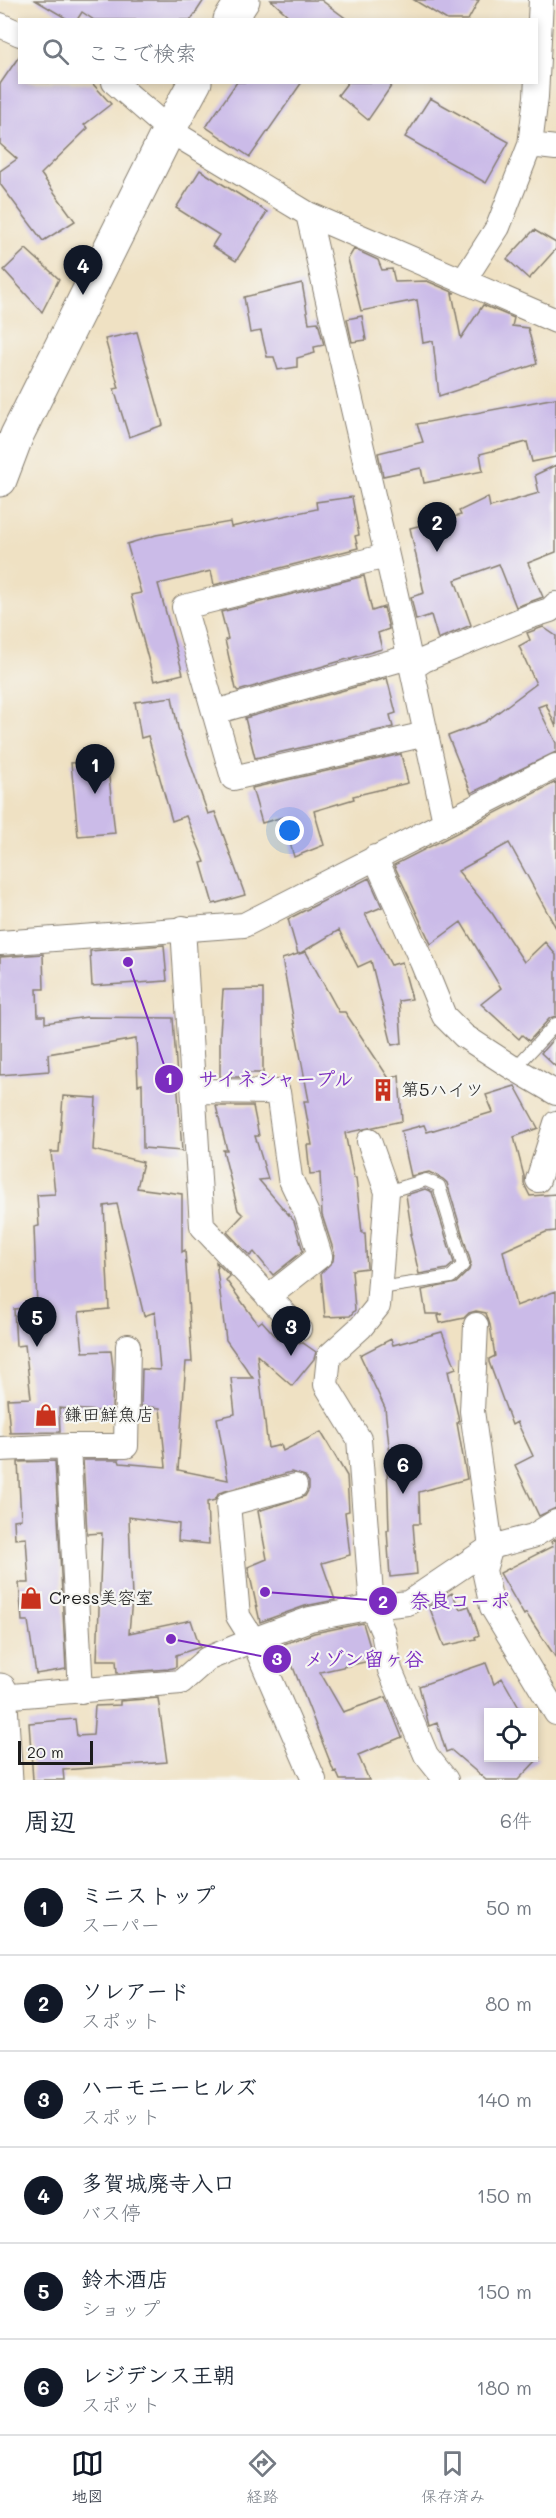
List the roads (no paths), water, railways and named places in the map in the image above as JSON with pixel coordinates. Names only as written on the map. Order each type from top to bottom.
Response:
[{"type":"street","points":[[231,18],[243,0]]},
{"type":"street","points":[[538,64],[541,0]]},
{"type":"street","points":[[0,25],[18,33]]},
{"type":"street","points":[[116,84],[169,130],[308,214],[556,321]]},
{"type":"street","points":[[0,480],[9,431],[194,84]]},
{"type":"street","points":[[464,280],[498,228],[530,145],[537,84]]},
{"type":"street","points":[[530,145],[556,148]]},
{"type":"street","points":[[308,214],[445,822]]},
{"type":"street","points":[[386,555],[184,607],[233,778],[426,734]]},
{"type":"street","points":[[214,712],[424,660],[550,610],[556,604]]},
{"type":"street","points":[[0,943],[244,925],[556,766]]},
{"type":"street","points":[[375,857],[444,1016],[464,1035],[514,1069],[556,1093]]},
{"type":"street","points":[[183,928],[202,1226],[299,1329]]},
{"type":"street","points":[[194,1091],[278,1092],[290,1178],[307,1214],[320,1256],[268,1297]]},
{"type":"street","points":[[538,1180],[556,1123]]},
{"type":"street","points":[[369,1141],[387,1192],[378,1306],[361,1327],[329,1356],[326,1385],[359,1439],[372,1607],[383,1632],[390,1670],[426,1755],[446,1780]]},
{"type":"street","points":[[476,1325],[472,1411],[491,1547],[484,1570],[492,1607],[556,1713]]},
{"type":"street","points":[[0,1449],[126,1446],[128,1346]]},
{"type":"street","points":[[68,1446],[81,1691]]},
{"type":"street","points":[[295,1486],[228,1504],[238,1616],[253,1640],[314,1780]]},
{"type":"street","points":[[0,1697],[181,1682],[207,1659],[310,1619],[372,1607],[408,1604],[491,1547],[533,1536],[556,1522]]},
{"type":"street","points":[[0,1690],[6,1780]]},
{"type":"lane","points":[[514,1069],[556,1024]]},
{"type":"lane","points":[[380,1288],[451,1277],[463,1265],[439,1186],[426,1180],[387,1192]]},
{"type":"place","name":"多賀城廃寺入口","points":[[83,295]]},
{"type":"place","name":"ソレアード","points":[[437,552]]},
{"type":"place","name":"ミニストップ","points":[[95,794]]},
{"type":"place","name":"サイネシャープル","points":[[128,962]]},
{"type":"place","name":"第5ハイツ","points":[[383,1090]]},
{"type":"place","name":"鈴木酒店","points":[[37,1347]]},
{"type":"place","name":"ハーモニーヒルズ","points":[[291,1356]]},
{"type":"place","name":"鎌田鮮魚店","points":[[46,1415]]},
{"type":"place","name":"レジデンス王朝","points":[[403,1494]]},
{"type":"place","name":"奈良コーポ","points":[[265,1592]]},
{"type":"place","name":"Cress美容室","points":[[31,1598]]},
{"type":"place","name":"メゾン留ヶ谷","points":[[171,1639]]}]
